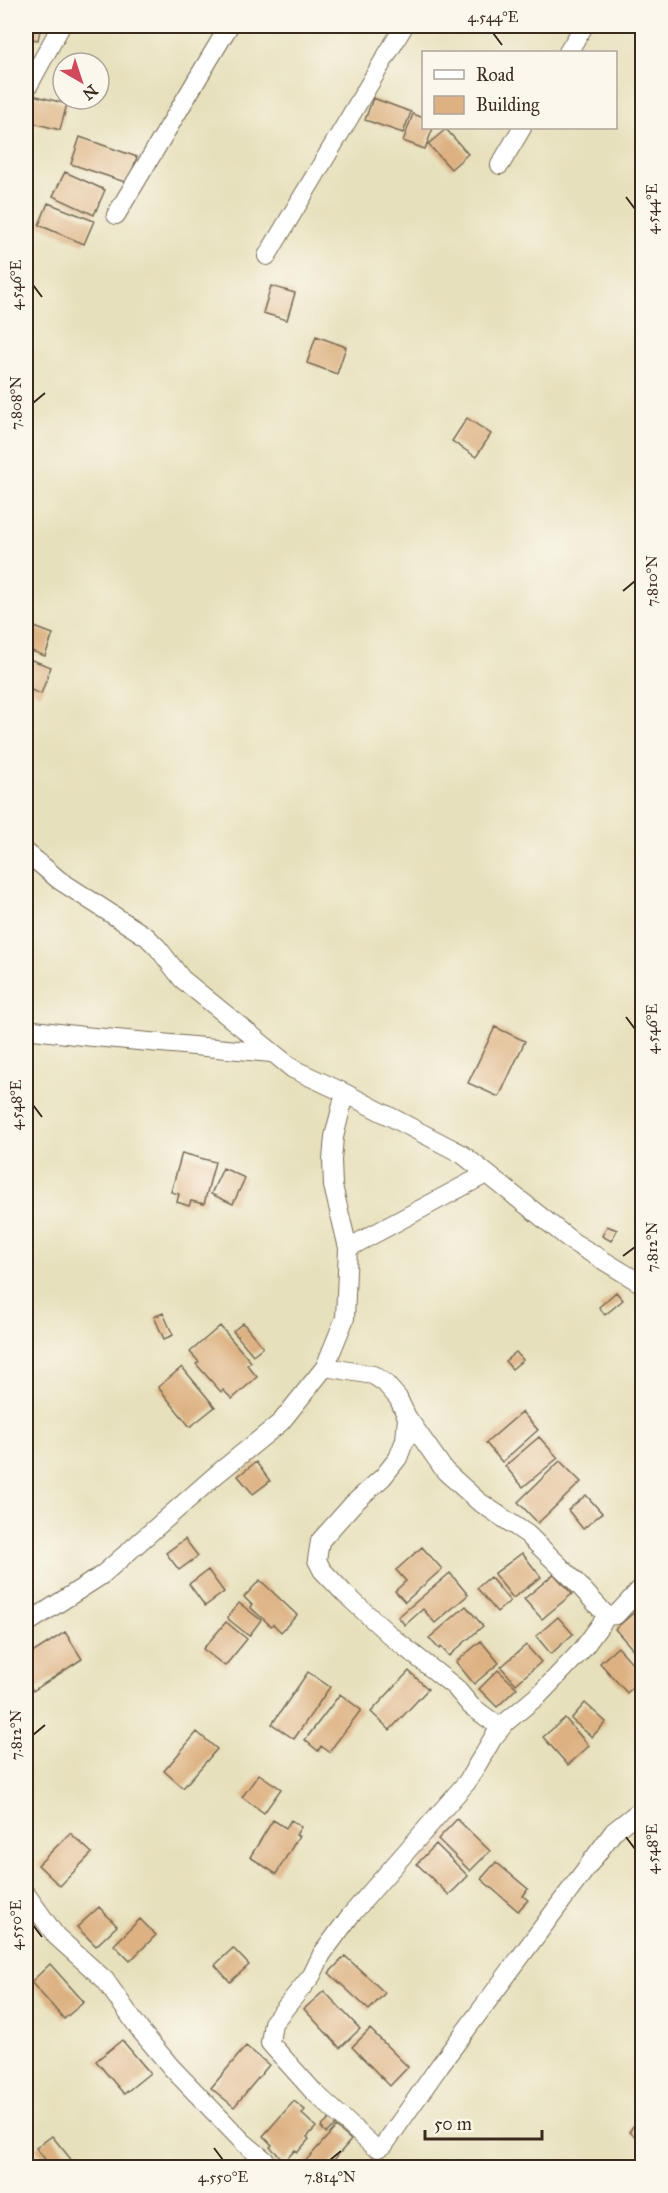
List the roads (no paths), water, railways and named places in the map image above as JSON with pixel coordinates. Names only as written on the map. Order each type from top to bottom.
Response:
[{"type":"street","points":[[26,90],[61,26]]},
{"type":"street","points":[[116,216],[229,26]]},
{"type":"street","points":[[267,256],[404,26]]},
{"type":"street","points":[[569,51],[584,26]]},
{"type":"street","points":[[500,165],[521,129]]},
{"type":"street","points":[[26,852],[59,880],[147,937],[182,979],[293,1069],[345,1093],[462,1154],[573,1242],[642,1284]]},
{"type":"street","points":[[26,1029],[271,1053]]},
{"type":"street","points":[[26,1624],[102,1575],[217,1474],[281,1422],[325,1367],[345,1318],[348,1248],[333,1186],[332,1160],[334,1137],[345,1093]]},
{"type":"street","points":[[348,1248],[486,1174]]},
{"type":"street","points":[[325,1367],[373,1375],[385,1383],[398,1398],[407,1417],[445,1471],[478,1501],[527,1534],[607,1616]]},
{"type":"street","points":[[407,1417],[405,1440],[398,1458],[383,1477],[353,1504],[320,1541],[317,1560],[321,1570],[368,1616],[455,1687],[471,1706],[501,1728]]},
{"type":"street","points":[[642,1587],[616,1615],[607,1616],[582,1650],[542,1693],[501,1728],[467,1782],[351,1916],[322,1954],[312,1975],[273,2023],[270,2043],[313,2091],[373,2146],[378,2148],[384,2145],[440,2065],[614,1831],[642,1809]]},
{"type":"street","points":[[26,1894],[56,1936],[105,1980],[140,2030],[171,2067],[243,2142],[274,2168]]}]
